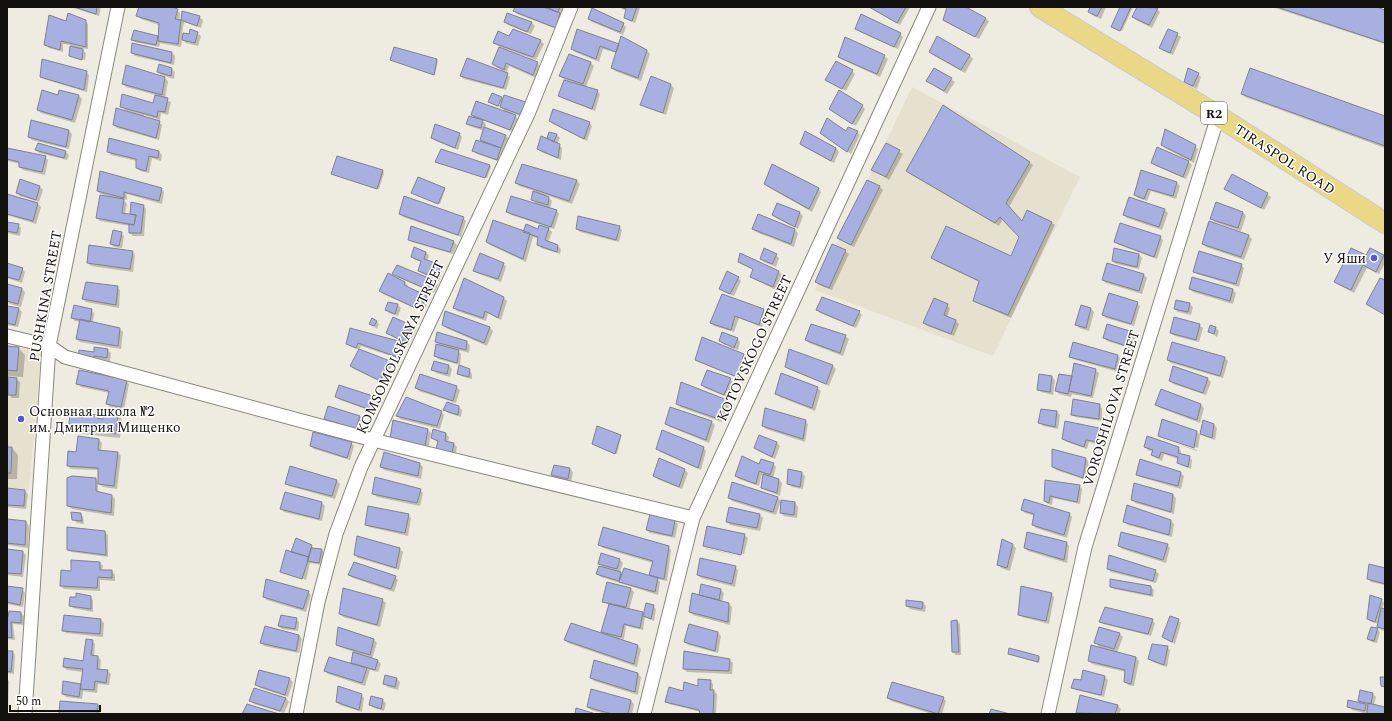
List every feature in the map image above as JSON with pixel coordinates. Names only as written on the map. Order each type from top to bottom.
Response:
[{"type":"main road","name":"TIRASPOL ROAD","points":[[1040,7],[1218,116],[1385,223]]},
{"type":"street","name":"PUSHKINA STREET","points":[[25,714],[49,346],[118,7]]},
{"type":"street","name":"KOMSOMOLSKAYA STREET","points":[[296,714],[318,602],[336,534],[361,467],[528,114],[571,7]]},
{"type":"street","name":"KOTOVSKOGO STREET","points":[[644,714],[693,518],[929,7]]},
{"type":"street","name":"VOROSHILOVA STREET","points":[[1048,714],[1085,547],[1218,116]]},
{"type":"street","points":[[7,336],[49,346],[65,357],[373,440],[693,518]]},
{"type":"shaded area","points":[[912,87],[1080,177],[993,356],[815,290]]},
{"type":"shaded area","name":"Основная школа №2 им. Дмитрия Мищенко","points":[[7,345],[41,352],[29,490],[7,487]]},
{"type":"building","points":[[74,7],[97,7],[96,14]]},
{"type":"building","points":[[139,7],[172,7],[178,9],[175,19],[181,20],[178,44],[158,41],[159,23],[136,16]]},
{"type":"building","points":[[515,7],[543,7],[560,13],[556,28],[513,11]]},
{"type":"building","points":[[546,7],[560,7],[558,12]]},
{"type":"building","points":[[620,7],[637,7],[632,21],[624,18],[626,9]]},
{"type":"building","points":[[869,7],[906,7],[897,23]]},
{"type":"building","points":[[947,7],[966,7],[986,18],[975,37],[943,20]]},
{"type":"building","points":[[1090,7],[1102,7],[1097,16],[1088,12]]},
{"type":"building","points":[[1120,7],[1131,7],[1120,31],[1111,27]]},
{"type":"building","points":[[1137,7],[1158,8],[1149,25],[1132,17]]},
{"type":"building","points":[[1277,7],[1376,7],[1385,10],[1385,43]]},
{"type":"building","points":[[592,8],[624,23],[620,32],[588,19]]},
{"type":"building","points":[[182,11],[200,16],[197,26],[181,20]]},
{"type":"building","points":[[68,13],[86,20],[86,47],[61,41],[60,50],[44,45],[49,15],[66,21]]},
{"type":"building","points":[[507,13],[532,22],[527,32],[504,22]]},
{"type":"building","points":[[861,14],[901,33],[894,47],[855,29]]},
{"type":"building","points":[[190,29],[198,32],[195,43],[182,40],[183,33],[189,34]]},
{"type":"building","points":[[513,29],[541,40],[533,57],[493,43],[498,31],[509,36]]},
{"type":"building","points":[[577,29],[619,44],[616,52],[600,46],[596,59],[571,49]]},
{"type":"building","points":[[1168,29],[1178,33],[1170,53],[1159,48]]},
{"type":"building","points":[[134,30],[158,36],[156,45],[131,40]]},
{"type":"building","points":[[621,36],[647,50],[638,78],[611,68]]},
{"type":"building","points":[[937,36],[970,55],[961,70],[929,52]]},
{"type":"building","points":[[845,37],[885,55],[877,74],[838,57]]},
{"type":"building","points":[[132,43],[172,52],[171,63],[131,53]]},
{"type":"building","points":[[70,46],[83,49],[82,60],[69,56]]},
{"type":"building","points":[[394,47],[437,59],[434,75],[390,60]]},
{"type":"building","points":[[499,47],[538,62],[533,75],[506,63],[504,70],[492,64]]},
{"type":"building","points":[[569,54],[591,62],[583,84],[559,76]]},
{"type":"building","points":[[467,58],[508,73],[503,88],[460,76]]},
{"type":"building","points":[[42,59],[87,71],[84,90],[40,77]]},
{"type":"building","points":[[836,61],[853,70],[842,89],[825,80]]},
{"type":"building","points":[[159,64],[172,68],[171,76],[157,72]]},
{"type":"building","points":[[126,65],[165,77],[162,95],[122,84]]},
{"type":"building","points":[[934,68],[952,78],[944,91],[926,81]]},
{"type":"building","points":[[1188,68],[1199,73],[1193,86],[1184,82]]},
{"type":"building","points":[[1250,68],[1385,116],[1385,146],[1241,94]]},
{"type":"building","points":[[651,76],[671,84],[663,113],[640,105]]},
{"type":"building","points":[[564,80],[598,90],[592,109],[558,96]]},
{"type":"building","points":[[42,90],[58,95],[59,90],[79,95],[72,120],[37,110]]},
{"type":"building","points":[[839,90],[863,105],[852,124],[829,109]]},
{"type":"building","points":[[492,93],[502,97],[498,106],[488,102]]},
{"type":"building","points":[[122,94],[153,103],[155,95],[168,98],[165,112],[158,111],[157,117],[120,107]]},
{"type":"building","points":[[504,95],[529,103],[524,116],[500,107]]},
{"type":"building","points":[[476,101],[516,115],[510,130],[471,115]]},
{"type":"building","points":[[943,105],[1030,162],[1006,203],[1022,221],[1027,210],[1052,222],[1008,315],[973,301],[979,281],[931,258],[946,226],[1011,256],[1019,237],[1000,217],[995,223],[906,171]]},
{"type":"building","points":[[116,108],[160,121],[156,138],[113,125]]},
{"type":"building","points":[[553,109],[590,122],[584,139],[549,121]]},
{"type":"building","points":[[469,116],[483,120],[481,128],[466,124]]},
{"type":"building","points":[[827,118],[846,131],[848,127],[858,131],[847,152],[820,133]]},
{"type":"building","points":[[31,120],[69,130],[66,147],[28,137]]},
{"type":"building","points":[[435,124],[460,133],[455,148],[431,138]]},
{"type":"building","points":[[484,127],[506,135],[501,148],[480,140]]},
{"type":"building","points":[[1165,129],[1196,145],[1191,160],[1161,145]]},
{"type":"building","points":[[805,131],[836,148],[831,161],[800,144]]},
{"type":"building","points":[[549,132],[557,134],[554,142],[547,138]]},
{"type":"building","points":[[541,136],[560,144],[558,158],[537,149]]},
{"type":"building","points":[[109,138],[159,151],[158,158],[149,156],[146,171],[136,168],[136,159],[107,152]]},
{"type":"building","points":[[476,140],[501,148],[497,160],[472,151]]},
{"type":"building","points":[[38,143],[66,151],[64,158],[35,150]]},
{"type":"building","points":[[886,143],[900,150],[886,177],[871,170]]},
{"type":"building","points":[[1157,147],[1189,161],[1183,177],[1151,163]]},
{"type":"building","points":[[7,148],[46,156],[42,172],[19,167],[19,162],[7,159]]},
{"type":"building","points":[[441,149],[490,165],[485,178],[435,162]]},
{"type":"building","points":[[337,156],[383,170],[377,189],[331,174]]},
{"type":"building","points":[[522,164],[577,180],[569,201],[515,183]]},
{"type":"building","points":[[772,164],[819,188],[809,209],[764,184]]},
{"type":"building","points":[[1141,170],[1177,182],[1173,196],[1148,189],[1144,199],[1134,195]]},
{"type":"building","points":[[100,171],[162,188],[159,201],[124,192],[124,198],[97,191]]},
{"type":"building","points":[[1232,174],[1268,193],[1261,208],[1224,189]]},
{"type":"building","points":[[418,177],[445,188],[438,204],[411,193]]},
{"type":"building","points":[[20,179],[40,186],[36,200],[16,193]]},
{"type":"building","points":[[867,180],[880,186],[851,245],[837,238]]},
{"type":"building","points":[[533,191],[549,197],[548,205],[531,200]]},
{"type":"building","points":[[7,194],[38,203],[33,221],[7,214]]},
{"type":"building","points":[[100,195],[124,199],[122,213],[136,215],[134,225],[96,218]]},
{"type":"building","points":[[404,196],[464,217],[458,235],[399,214]]},
{"type":"building","points":[[511,196],[557,210],[551,227],[506,212]]},
{"type":"building","points":[[1129,197],[1165,209],[1159,227],[1123,215]]},
{"type":"building","points":[[131,202],[144,205],[141,233],[129,233],[129,224],[134,225],[136,215],[130,214]]},
{"type":"building","points":[[1216,202],[1243,212],[1238,228],[1210,219]]},
{"type":"building","points":[[777,203],[800,212],[795,227],[772,215]]},
{"type":"building","points":[[758,214],[795,229],[791,244],[752,229]]},
{"type":"building","points":[[578,216],[620,226],[616,240],[576,229]]},
{"type":"building","points":[[493,220],[530,233],[523,259],[486,242]]},
{"type":"building","points":[[1209,221],[1249,235],[1241,257],[1202,244]]},
{"type":"building","points":[[7,222],[19,224],[17,233],[7,231]]},
{"type":"building","points":[[1120,223],[1161,236],[1154,257],[1114,242]]},
{"type":"building","points":[[526,224],[538,229],[539,225],[549,228],[545,240],[558,245],[557,252],[537,245],[538,237],[523,232]]},
{"type":"building","points":[[411,226],[454,241],[450,252],[408,240]]},
{"type":"building","points":[[113,230],[122,232],[119,246],[110,244]]},
{"type":"building","points":[[832,244],[846,250],[829,288],[815,282]]},
{"type":"building","points":[[89,245],[133,251],[130,269],[87,263]]},
{"type":"building","points":[[414,247],[426,252],[424,259],[441,265],[436,278],[418,271],[421,261],[411,257]]},
{"type":"building","points":[[764,248],[777,254],[772,264],[760,259]]},
{"type":"building","points":[[1114,248],[1139,254],[1137,267],[1112,261]]},
{"type":"building","points":[[1351,248],[1366,255],[1370,248],[1384,255],[1376,272],[1363,265],[1351,290],[1334,282]]},
{"type":"building","points":[[1199,251],[1242,264],[1236,284],[1193,272]]},
{"type":"building","points":[[480,253],[504,263],[498,279],[473,271]]},
{"type":"building","points":[[740,253],[779,271],[773,287],[750,277],[753,269],[738,262]]},
{"type":"building","points":[[7,263],[23,268],[19,280],[7,277]]},
{"type":"building","points":[[1107,263],[1144,274],[1139,291],[1102,280]]},
{"type":"building","points":[[397,265],[436,281],[431,291],[392,274]]},
{"type":"building","points":[[727,271],[739,277],[730,294],[719,289]]},
{"type":"building","points":[[388,273],[405,282],[404,285],[427,296],[420,310],[379,291]]},
{"type":"building","points":[[1192,277],[1233,289],[1230,301],[1189,289]]},
{"type":"building","points":[[464,278],[504,297],[498,318],[485,311],[483,318],[453,308]]},
{"type":"building","points":[[1380,278],[1385,280],[1385,315],[1366,304]]},
{"type":"building","points":[[86,282],[118,286],[116,305],[82,299]]},
{"type":"building","points":[[7,284],[22,288],[18,304],[7,301]]},
{"type":"building","points":[[1109,293],[1138,302],[1131,324],[1102,315]]},
{"type":"building","points":[[722,294],[764,309],[759,325],[735,316],[731,330],[710,323]]},
{"type":"building","points":[[822,297],[860,311],[853,326],[816,310]]},
{"type":"building","points":[[934,298],[948,304],[944,315],[956,320],[951,334],[923,323]]},
{"type":"building","points":[[1176,300],[1190,303],[1188,312],[1174,309]]},
{"type":"building","points":[[388,302],[398,304],[395,314],[385,310]]},
{"type":"building","points":[[74,305],[92,309],[90,322],[71,318]]},
{"type":"building","points":[[1081,305],[1091,308],[1086,328],[1075,325]]},
{"type":"building","points":[[7,306],[19,308],[15,325],[7,323]]},
{"type":"building","points":[[445,311],[490,327],[484,343],[442,325]]},
{"type":"building","points":[[393,317],[413,326],[405,342],[386,333]]},
{"type":"building","points":[[1174,317],[1200,324],[1196,340],[1170,333]]},
{"type":"building","points":[[372,318],[377,321],[374,326],[369,324]]},
{"type":"building","points":[[80,319],[120,328],[118,346],[76,339]]},
{"type":"building","points":[[811,324],[846,335],[840,353],[805,340]]},
{"type":"building","points":[[1107,324],[1133,332],[1129,347],[1103,338]]},
{"type":"building","points":[[1210,325],[1216,327],[1214,334],[1208,332]]},
{"type":"building","points":[[350,328],[402,342],[397,357],[358,343],[356,348],[346,344]]},
{"type":"building","points":[[437,332],[467,341],[466,350],[435,342]]},
{"type":"building","points":[[722,332],[738,338],[734,348],[719,341]]},
{"type":"building","points":[[702,337],[744,354],[737,377],[695,360]]},
{"type":"building","points":[[1073,342],[1118,355],[1115,369],[1069,357]]},
{"type":"building","points":[[1172,342],[1225,357],[1220,376],[1167,360]]},
{"type":"building","points":[[436,344],[459,350],[457,363],[434,356]]},
{"type":"building","points":[[7,346],[19,347],[17,371],[7,370]]},
{"type":"building","points":[[94,347],[108,349],[107,358],[94,356],[94,361],[78,358],[79,350],[94,352]]},
{"type":"building","points":[[359,349],[390,361],[380,381],[350,366]]},
{"type":"building","points":[[789,349],[833,365],[826,384],[785,367]]},
{"type":"building","points":[[434,361],[449,365],[447,374],[431,370]]},
{"type":"building","points":[[1074,363],[1096,369],[1091,396],[1069,391]]},
{"type":"building","points":[[459,365],[470,369],[469,377],[457,374]]},
{"type":"building","points":[[1173,366],[1208,378],[1203,393],[1169,381]]},
{"type":"building","points":[[79,370],[127,380],[121,407],[106,404],[109,391],[76,384]]},
{"type":"building","points":[[707,370],[731,378],[724,395],[701,385]]},
{"type":"building","points":[[781,373],[818,387],[812,408],[775,394]]},
{"type":"building","points":[[420,374],[457,386],[453,401],[415,388]]},
{"type":"building","points":[[1039,374],[1052,376],[1050,392],[1037,390]]},
{"type":"building","points":[[1059,374],[1072,376],[1068,394],[1055,391]]},
{"type":"building","points":[[8,377],[17,378],[16,395],[8,395]]},
{"type":"building","points":[[681,382],[727,400],[719,419],[676,404]]},
{"type":"building","points":[[339,385],[376,397],[371,410],[335,397]]},
{"type":"building","points":[[1161,389],[1201,404],[1197,420],[1155,405]]},
{"type":"building","points":[[406,397],[442,411],[437,426],[396,416]]},
{"type":"building","points":[[1073,399],[1100,404],[1099,419],[1071,415]]},
{"type":"building","points":[[447,402],[459,406],[458,415],[443,410]]},
{"type":"building","points":[[328,406],[360,416],[356,429],[324,419]]},
{"type":"building","points":[[670,407],[712,421],[706,440],[665,424]]},
{"type":"building","points":[[765,408],[806,420],[803,439],[762,426]]},
{"type":"building","points":[[1041,409],[1057,411],[1055,427],[1038,423]]},
{"type":"building","points":[[70,412],[97,415],[97,418],[103,419],[104,412],[118,414],[116,434],[77,429],[78,425],[69,424]]},
{"type":"building","points":[[1162,419],[1197,431],[1194,448],[1158,436]]},
{"type":"building","points":[[393,420],[428,429],[425,446],[390,438]]},
{"type":"building","points":[[1203,420],[1214,424],[1212,438],[1200,434]]},
{"type":"building","points":[[1065,421],[1099,428],[1098,442],[1086,440],[1084,447],[1062,439]]},
{"type":"building","points":[[597,426],[621,435],[615,454],[592,444]]},
{"type":"building","points":[[433,429],[446,433],[445,441],[454,443],[452,454],[436,449],[438,441],[431,438]]},
{"type":"building","points":[[662,430],[704,447],[698,468],[656,449]]},
{"type":"building","points":[[313,432],[352,442],[347,458],[310,446]]},
{"type":"building","points":[[759,435],[777,442],[772,457],[754,448]]},
{"type":"building","points":[[78,436],[99,439],[98,450],[118,452],[114,486],[98,484],[98,468],[67,466],[68,451],[76,452]]},
{"type":"building","points":[[1147,436],[1179,447],[1178,453],[1190,456],[1188,467],[1177,463],[1178,457],[1161,452],[1159,458],[1151,455],[1153,450],[1144,447]]},
{"type":"building","points":[[7,447],[12,447],[11,473],[7,473]]},
{"type":"building","points":[[1052,449],[1086,458],[1083,478],[1052,467]]},
{"type":"building","points":[[384,452],[420,463],[418,476],[380,467]]},
{"type":"building","points":[[742,456],[759,464],[761,459],[774,463],[770,475],[759,471],[756,484],[735,476]]},
{"type":"building","points":[[659,458],[685,469],[679,487],[653,476]]},
{"type":"building","points":[[1140,459],[1181,472],[1178,486],[1136,475]]},
{"type":"building","points":[[554,465],[570,468],[568,479],[551,475]]},
{"type":"building","points":[[290,466],[337,480],[332,496],[285,484]]},
{"type":"building","points":[[788,469],[802,472],[800,487],[787,484]]},
{"type":"building","points":[[763,474],[779,479],[777,493],[761,488]]},
{"type":"building","points":[[72,476],[96,478],[96,491],[112,495],[111,513],[67,506],[67,478]]},
{"type":"building","points":[[375,477],[421,489],[417,503],[372,494]]},
{"type":"building","points":[[1045,480],[1080,485],[1077,502],[1050,496],[1049,503],[1044,501]]},
{"type":"building","points":[[732,482],[778,497],[773,512],[728,498]]},
{"type":"building","points":[[1134,483],[1173,494],[1171,512],[1131,500]]},
{"type":"building","points":[[7,488],[25,490],[24,506],[7,505]]},
{"type":"building","points":[[285,492],[322,502],[319,519],[280,509]]},
{"type":"building","points":[[1024,499],[1070,513],[1064,535],[1032,525],[1034,514],[1021,510]]},
{"type":"building","points":[[781,500],[795,502],[794,515],[780,513]]},
{"type":"building","points":[[1127,505],[1171,520],[1169,535],[1123,522]]},
{"type":"building","points":[[368,506],[409,514],[405,533],[365,525]]},
{"type":"building","points":[[729,507],[760,514],[757,528],[726,522]]},
{"type":"building","points":[[71,512],[81,513],[82,521],[72,520]]},
{"type":"building","points":[[650,514],[675,520],[672,536],[646,530]]},
{"type":"building","points":[[7,519],[26,521],[25,545],[7,543]]},
{"type":"building","points":[[707,526],[745,534],[741,555],[703,546]]},
{"type":"building","points":[[67,527],[105,531],[106,555],[67,550]]},
{"type":"building","points":[[603,527],[669,546],[664,579],[649,575],[653,561],[598,545]]},
{"type":"building","points":[[1027,532],[1067,542],[1064,560],[1024,548]]},
{"type":"building","points":[[1121,532],[1168,544],[1163,560],[1118,546]]},
{"type":"building","points":[[357,536],[400,548],[396,568],[354,555]]},
{"type":"building","points":[[296,538],[312,545],[309,557],[291,552]]},
{"type":"building","points":[[1002,539],[1013,544],[1007,568],[997,565]]},
{"type":"building","points":[[311,548],[322,549],[319,563],[307,561]]},
{"type":"building","points":[[7,549],[23,551],[21,574],[7,573]]},
{"type":"building","points":[[286,550],[309,557],[302,579],[280,572]]},
{"type":"building","points":[[601,553],[620,559],[617,569],[598,564]]},
{"type":"building","points":[[1109,555],[1156,570],[1153,581],[1107,569]]},
{"type":"building","points":[[700,558],[736,566],[732,584],[697,575]]},
{"type":"building","points":[[71,560],[100,562],[100,570],[112,570],[112,578],[98,577],[97,588],[60,586],[61,570],[71,571]]},
{"type":"building","points":[[354,562],[396,576],[391,589],[348,575]]},
{"type":"building","points":[[1369,564],[1385,568],[1385,584],[1367,579]]},
{"type":"building","points":[[599,566],[621,572],[619,581],[596,574]]},
{"type":"building","points":[[624,568],[658,578],[655,592],[619,582]]},
{"type":"building","points":[[266,579],[309,591],[303,609],[263,597]]},
{"type":"building","points":[[1110,579],[1151,586],[1151,595],[1110,587]]},
{"type":"building","points":[[607,582],[631,588],[626,607],[602,602]]},
{"type":"building","points":[[701,584],[721,589],[719,600],[699,595]]},
{"type":"building","points":[[7,586],[23,588],[20,605],[7,602]]},
{"type":"building","points":[[1021,586],[1052,593],[1046,621],[1018,615]]},
{"type":"building","points":[[343,588],[383,599],[377,625],[339,614]]},
{"type":"building","points":[[76,593],[91,596],[91,609],[69,606],[70,597],[76,597]]},
{"type":"building","points":[[692,593],[729,603],[728,622],[689,612]]},
{"type":"building","points":[[1370,595],[1382,599],[1375,622],[1367,619]]},
{"type":"building","points":[[906,600],[923,602],[922,609],[906,606]]},
{"type":"building","points":[[646,603],[654,605],[651,619],[643,616]]},
{"type":"building","points":[[609,604],[643,612],[640,628],[624,624],[621,637],[601,632]]},
{"type":"building","points":[[1105,607],[1153,619],[1148,634],[1099,622]]},
{"type":"building","points":[[1381,608],[1385,609],[1385,629],[1377,627]]},
{"type":"building","points":[[9,611],[21,612],[21,623],[11,622],[12,638],[7,637],[7,617]]},
{"type":"building","points":[[64,615],[101,619],[100,634],[62,631]]},
{"type":"building","points":[[281,615],[297,618],[295,629],[278,626]]},
{"type":"building","points":[[1170,616],[1179,619],[1172,642],[1162,637]]},
{"type":"building","points":[[957,620],[959,652],[952,652],[951,621]]},
{"type":"building","points":[[571,623],[638,645],[634,664],[564,640]]},
{"type":"building","points":[[689,624],[718,632],[715,651],[684,642]]},
{"type":"building","points":[[265,626],[299,635],[296,651],[260,643]]},
{"type":"building","points":[[338,627],[374,639],[370,655],[336,645]]},
{"type":"building","points":[[1099,627],[1120,633],[1114,649],[1094,643]]},
{"type":"building","points":[[1371,627],[1378,628],[1374,641],[1367,639]]},
{"type":"building","points":[[86,639],[93,640],[91,655],[98,656],[97,669],[108,670],[106,683],[95,681],[94,690],[80,689],[83,669],[63,667],[64,658],[83,661]]},
{"type":"building","points":[[1152,644],[1168,646],[1164,665],[1148,659]]},
{"type":"building","points":[[1091,645],[1136,657],[1131,684],[1124,682],[1125,670],[1088,661]]},
{"type":"building","points":[[1009,648],[1039,656],[1038,662],[1008,654]]},
{"type":"building","points":[[7,651],[13,651],[11,672],[7,671]]},
{"type":"building","points":[[684,651],[730,659],[729,671],[683,669]]},
{"type":"building","points":[[353,652],[378,660],[375,670],[351,663]]},
{"type":"building","points":[[329,657],[367,668],[362,683],[324,671]]},
{"type":"building","points":[[594,660],[638,673],[635,692],[590,678]]},
{"type":"building","points":[[259,670],[290,678],[285,695],[255,685]]},
{"type":"building","points":[[1083,670],[1105,676],[1101,695],[1071,688],[1074,679],[1081,680]]},
{"type":"building","points":[[385,675],[397,678],[395,687],[383,684]]},
{"type":"building","points":[[1380,677],[1385,677],[1385,687],[1381,686]]},
{"type":"building","points":[[698,679],[711,680],[710,690],[714,690],[713,714],[700,714],[699,710],[665,702],[669,687],[683,691],[684,682],[698,686]]},
{"type":"building","points":[[63,681],[81,684],[79,697],[62,694]]},
{"type":"building","points":[[892,682],[944,697],[938,714],[887,698]]},
{"type":"building","points":[[338,686],[362,694],[359,710],[336,702]]},
{"type":"building","points":[[254,688],[286,698],[280,711],[249,701]]},
{"type":"building","points":[[591,689],[631,700],[628,714],[612,714],[587,707]]},
{"type":"building","points":[[1360,690],[1373,693],[1371,704],[1358,701]]},
{"type":"building","points":[[1080,695],[1118,705],[1115,714],[1076,713]]},
{"type":"building","points":[[371,696],[383,699],[381,709],[369,705]]},
{"type":"building","points":[[1348,700],[1366,704],[1365,711],[1347,707]]},
{"type":"building","points":[[60,701],[98,704],[97,714],[59,714]]},
{"type":"building","points":[[1368,703],[1385,707],[1385,714],[1367,714]]},
{"type":"building","points":[[247,704],[279,714],[242,714]]},
{"type":"building","points":[[576,708],[596,714],[575,714]]},
{"type":"building","points":[[991,709],[1010,714],[989,714]]},
{"type":"place","name":"У Яши","points":[[1374,258]]},
{"type":"place","name":"Основная школа №2 им. Дмитрия Мищенко","points":[[21,419]]}]
